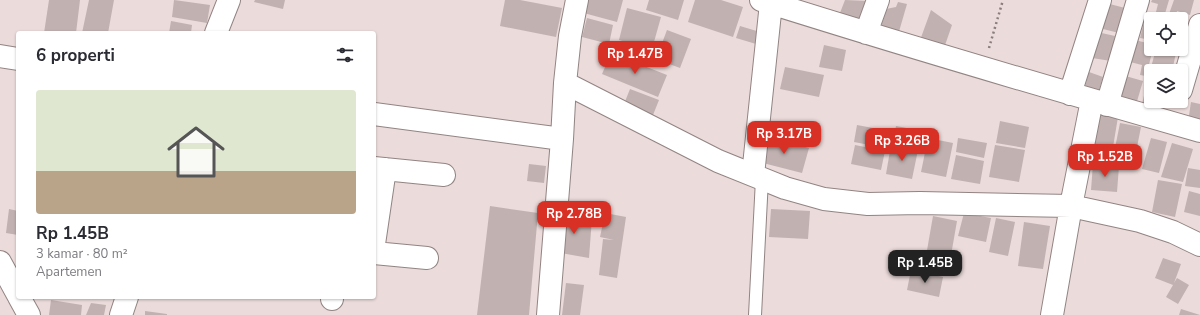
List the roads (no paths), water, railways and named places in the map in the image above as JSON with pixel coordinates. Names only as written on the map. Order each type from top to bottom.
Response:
[{"type":"street","points":[[217,31],[229,0]]},
{"type":"street","points":[[548,315],[570,36],[577,0]]},
{"type":"street","points":[[866,33],[878,0]]},
{"type":"street","points":[[1070,94],[1100,0]]},
{"type":"street","points":[[1052,315],[1071,206],[1100,103],[1138,0]]},
{"type":"street","points":[[757,177],[768,1],[866,33],[1100,103],[1200,131]]},
{"type":"street","points":[[1188,66],[1200,25]]},
{"type":"street","points":[[0,56],[16,59]]},
{"type":"street","points":[[566,83],[718,161],[785,188],[824,199],[868,204],[920,202],[1071,206],[1140,221],[1173,232],[1200,245]]},
{"type":"street","points":[[1171,122],[1176,108]]},
{"type":"street","points":[[376,114],[562,139]]},
{"type":"street","points":[[376,214],[379,168],[444,175]]},
{"type":"street","points":[[376,253],[427,258]]},
{"type":"street","points":[[0,262],[16,292]]},
{"type":"street","points":[[20,299],[28,315]]},
{"type":"street","points":[[121,315],[126,299]]},
{"type":"lane","points":[[755,315],[757,177]]}]
